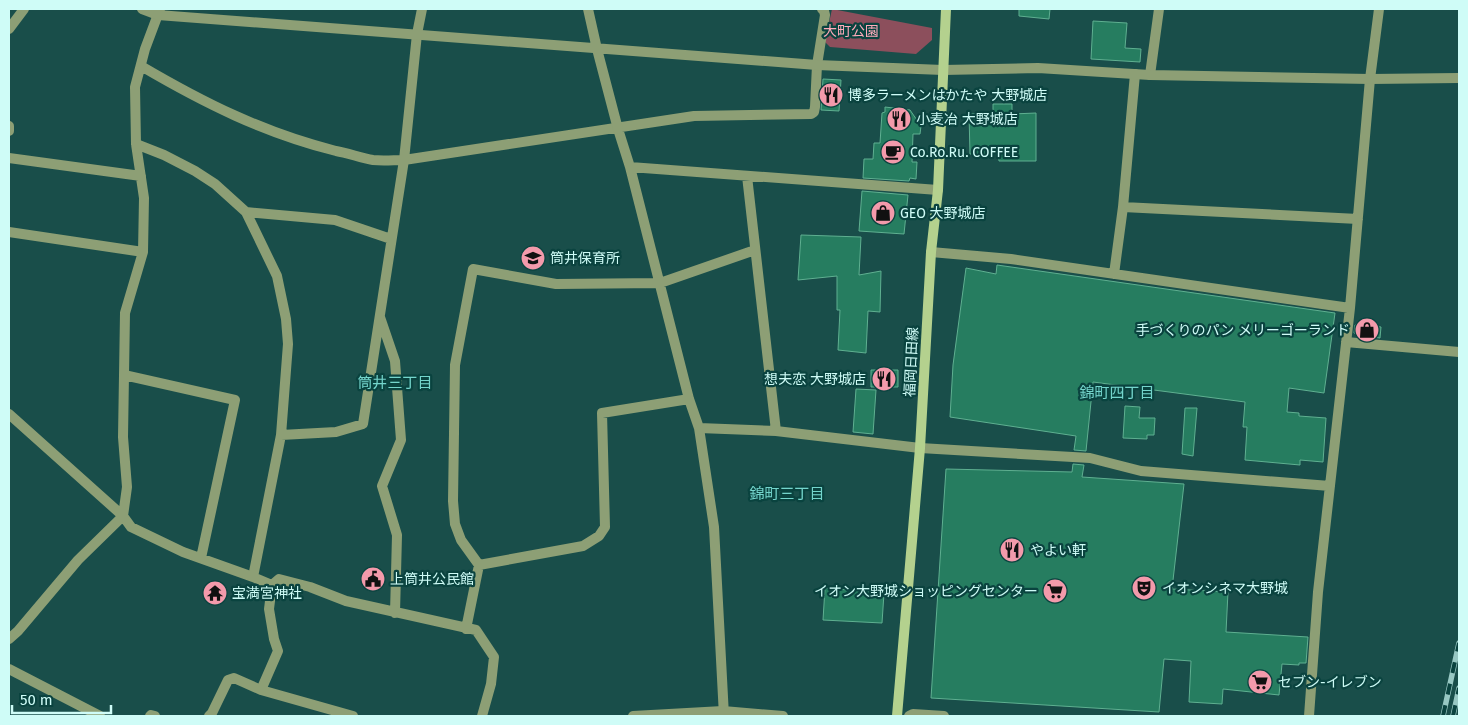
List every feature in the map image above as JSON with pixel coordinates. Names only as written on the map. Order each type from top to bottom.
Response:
[{"type":"main road","name":"福岡日田線","points":[[897,716],[920,448],[931,252],[938,190],[946,9]]},
{"type":"street","points":[[9,29],[24,9]]},
{"type":"street","points":[[142,9],[597,49],[817,65],[943,70],[1038,68],[1150,75],[1370,79],[1459,78]]},
{"type":"street","points":[[281,435],[336,432],[362,424],[404,160],[417,34],[422,9]]},
{"type":"street","points":[[588,9],[689,399],[699,428],[714,527],[724,714]]},
{"type":"street","points":[[141,66],[215,108],[272,132],[324,148],[373,160],[404,160],[694,116],[811,114],[816,106],[817,65],[825,15],[822,9]]},
{"type":"street","points":[[1150,75],[1159,9]]},
{"type":"street","points":[[1309,716],[1318,592],[1350,308],[1370,79],[1379,9]]},
{"type":"street","points":[[9,639],[18,631],[78,560],[123,516],[127,486],[123,437],[125,313],[144,252],[144,198],[136,144],[136,87],[145,49],[159,12]]},
{"type":"street","points":[[1114,274],[1123,207],[1135,74]]},
{"type":"street","points":[[9,126],[9,131]]},
{"type":"street","points":[[136,144],[164,155],[195,171],[215,184],[246,212],[277,276],[286,319],[288,344],[281,435],[253,577]]},
{"type":"street","points":[[9,158],[141,176]]},
{"type":"street","points":[[630,167],[938,190]]},
{"type":"street","points":[[746,176],[776,431]]},
{"type":"street","points":[[1123,207],[1358,219]]},
{"type":"street","points":[[246,212],[335,220],[391,239]]},
{"type":"street","points":[[9,232],[144,252]]},
{"type":"street","points":[[466,629],[480,565],[461,540],[455,524],[453,501],[455,365],[473,269],[556,284],[660,283],[755,250]]},
{"type":"street","points":[[931,252],[1011,259],[1350,308]]},
{"type":"street","points":[[379,316],[395,361],[401,440],[382,486],[397,535],[395,613]]},
{"type":"street","points":[[1346,342],[1459,352]]},
{"type":"street","points":[[124,375],[235,400],[201,558]]},
{"type":"street","points":[[480,565],[583,546],[599,536],[605,527],[602,413],[689,399]]},
{"type":"street","points":[[9,414],[123,516],[131,527],[183,552],[272,585]]},
{"type":"street","points":[[699,428],[776,431],[920,448],[1090,458],[1141,471],[1330,486]]},
{"type":"street","points":[[261,690],[278,652],[269,609],[272,585],[279,579],[310,587],[346,601],[476,630],[494,656],[491,684],[482,716]]},
{"type":"street","points":[[9,669],[100,716]]},
{"type":"street","points":[[209,716],[228,680],[234,678],[261,690],[353,716]]},
{"type":"street","points":[[634,716],[724,714],[783,716]]},
{"type":"street","points":[[909,716],[913,714],[944,716]]},
{"type":"street","points":[[150,716],[155,716]]},
{"type":"green space","name":"大町公園","points":[[832,9],[932,28],[932,40],[916,54],[830,47],[825,42]]},
{"type":"building","points":[[1019,9],[1050,9],[1049,19],[1019,16]]},
{"type":"building","points":[[1093,21],[1127,23],[1125,48],[1141,49],[1140,62],[1091,59]]},
{"type":"building","name":"博多ラーメンはかたや 大野城店","points":[[823,79],[841,80],[839,111],[821,110]]},
{"type":"building","points":[[993,104],[1012,104],[1012,114],[1036,113],[1036,161],[999,161],[998,153],[970,154],[969,114],[993,113]]},
{"type":"building","points":[[885,107],[910,110],[921,126],[920,134],[913,134],[912,162],[917,162],[916,179],[910,178],[909,181],[863,178],[864,159],[873,159],[874,143],[880,143],[882,113],[885,112]]},
{"type":"building","name":"GEO 大野城店","points":[[862,191],[908,195],[904,234],[859,231]]},
{"type":"building","points":[[801,235],[861,237],[859,275],[881,271],[880,312],[868,311],[866,353],[838,350],[840,310],[837,310],[837,276],[798,280]]},
{"type":"building","points":[[997,265],[1335,313],[1324,393],[1289,388],[1287,412],[1299,413],[1299,416],[1326,418],[1323,462],[1300,460],[1300,465],[1245,460],[1247,427],[1243,427],[1245,402],[1093,382],[1086,451],[1074,450],[1076,436],[950,417],[953,365],[966,268],[996,274]]},
{"type":"building","name":"手づくりのパン メリーゴーランド","points":[[1355,325],[1381,327],[1380,338],[1354,333]]},
{"type":"building","name":"想夫恋 大野城店","points":[[871,370],[898,370],[898,387],[871,387]]},
{"type":"building","points":[[856,389],[876,390],[873,434],[853,432]]},
{"type":"building","points":[[1125,406],[1140,407],[1139,418],[1155,418],[1154,435],[1147,435],[1147,439],[1123,438]]},
{"type":"building","points":[[1185,408],[1197,408],[1193,456],[1182,454]]},
{"type":"building","name":"イオン大野城ショッピングセンター","points":[[1073,464],[1084,465],[1082,477],[1184,484],[1172,589],[1228,592],[1226,632],[1308,637],[1306,663],[1299,663],[1299,665],[1282,664],[1279,695],[1223,689],[1222,704],[1189,702],[1191,661],[1164,659],[1159,712],[931,698],[946,469],[1072,472]]},
{"type":"building","points":[[825,588],[884,593],[882,623],[823,620]]},
{"type":"railway","points":[[1443,716],[1459,643]]},
{"type":"railway","points":[[1453,716],[1459,688]]},
{"type":"place","name":"博多ラーメンはかたや 大野城店","points":[[831,95]]},
{"type":"place","name":"小麦冶 大野城店","points":[[899,119]]},
{"type":"place","name":"Co.Ro.Ru. COFFEE","points":[[893,152]]},
{"type":"place","name":"GEO 大野城店","points":[[883,213]]},
{"type":"place","name":"筒井保育所","points":[[533,258]]},
{"type":"place","name":"手づくりのパン メリーゴーランド","points":[[1367,330]]},
{"type":"place","name":"想夫恋 大野城店","points":[[884,379]]},
{"type":"place","name":"やよい軒","points":[[1012,550]]},
{"type":"place","name":"上筒井公民館","points":[[373,579]]},
{"type":"place","name":"イオンシネマ大野城","points":[[1144,588]]},
{"type":"place","name":"イオン大野城ショッピングセンター","points":[[1055,591]]},
{"type":"place","name":"宝満宮神社","points":[[215,593]]},
{"type":"place","name":"セブン-イレブン","points":[[1260,682]]},
{"type":"district","name":"筒井三丁目","points":[[395,383]]},
{"type":"district","name":"錦町四丁目","points":[[1117,393]]},
{"type":"district","name":"錦町三丁目","points":[[787,494]]}]
